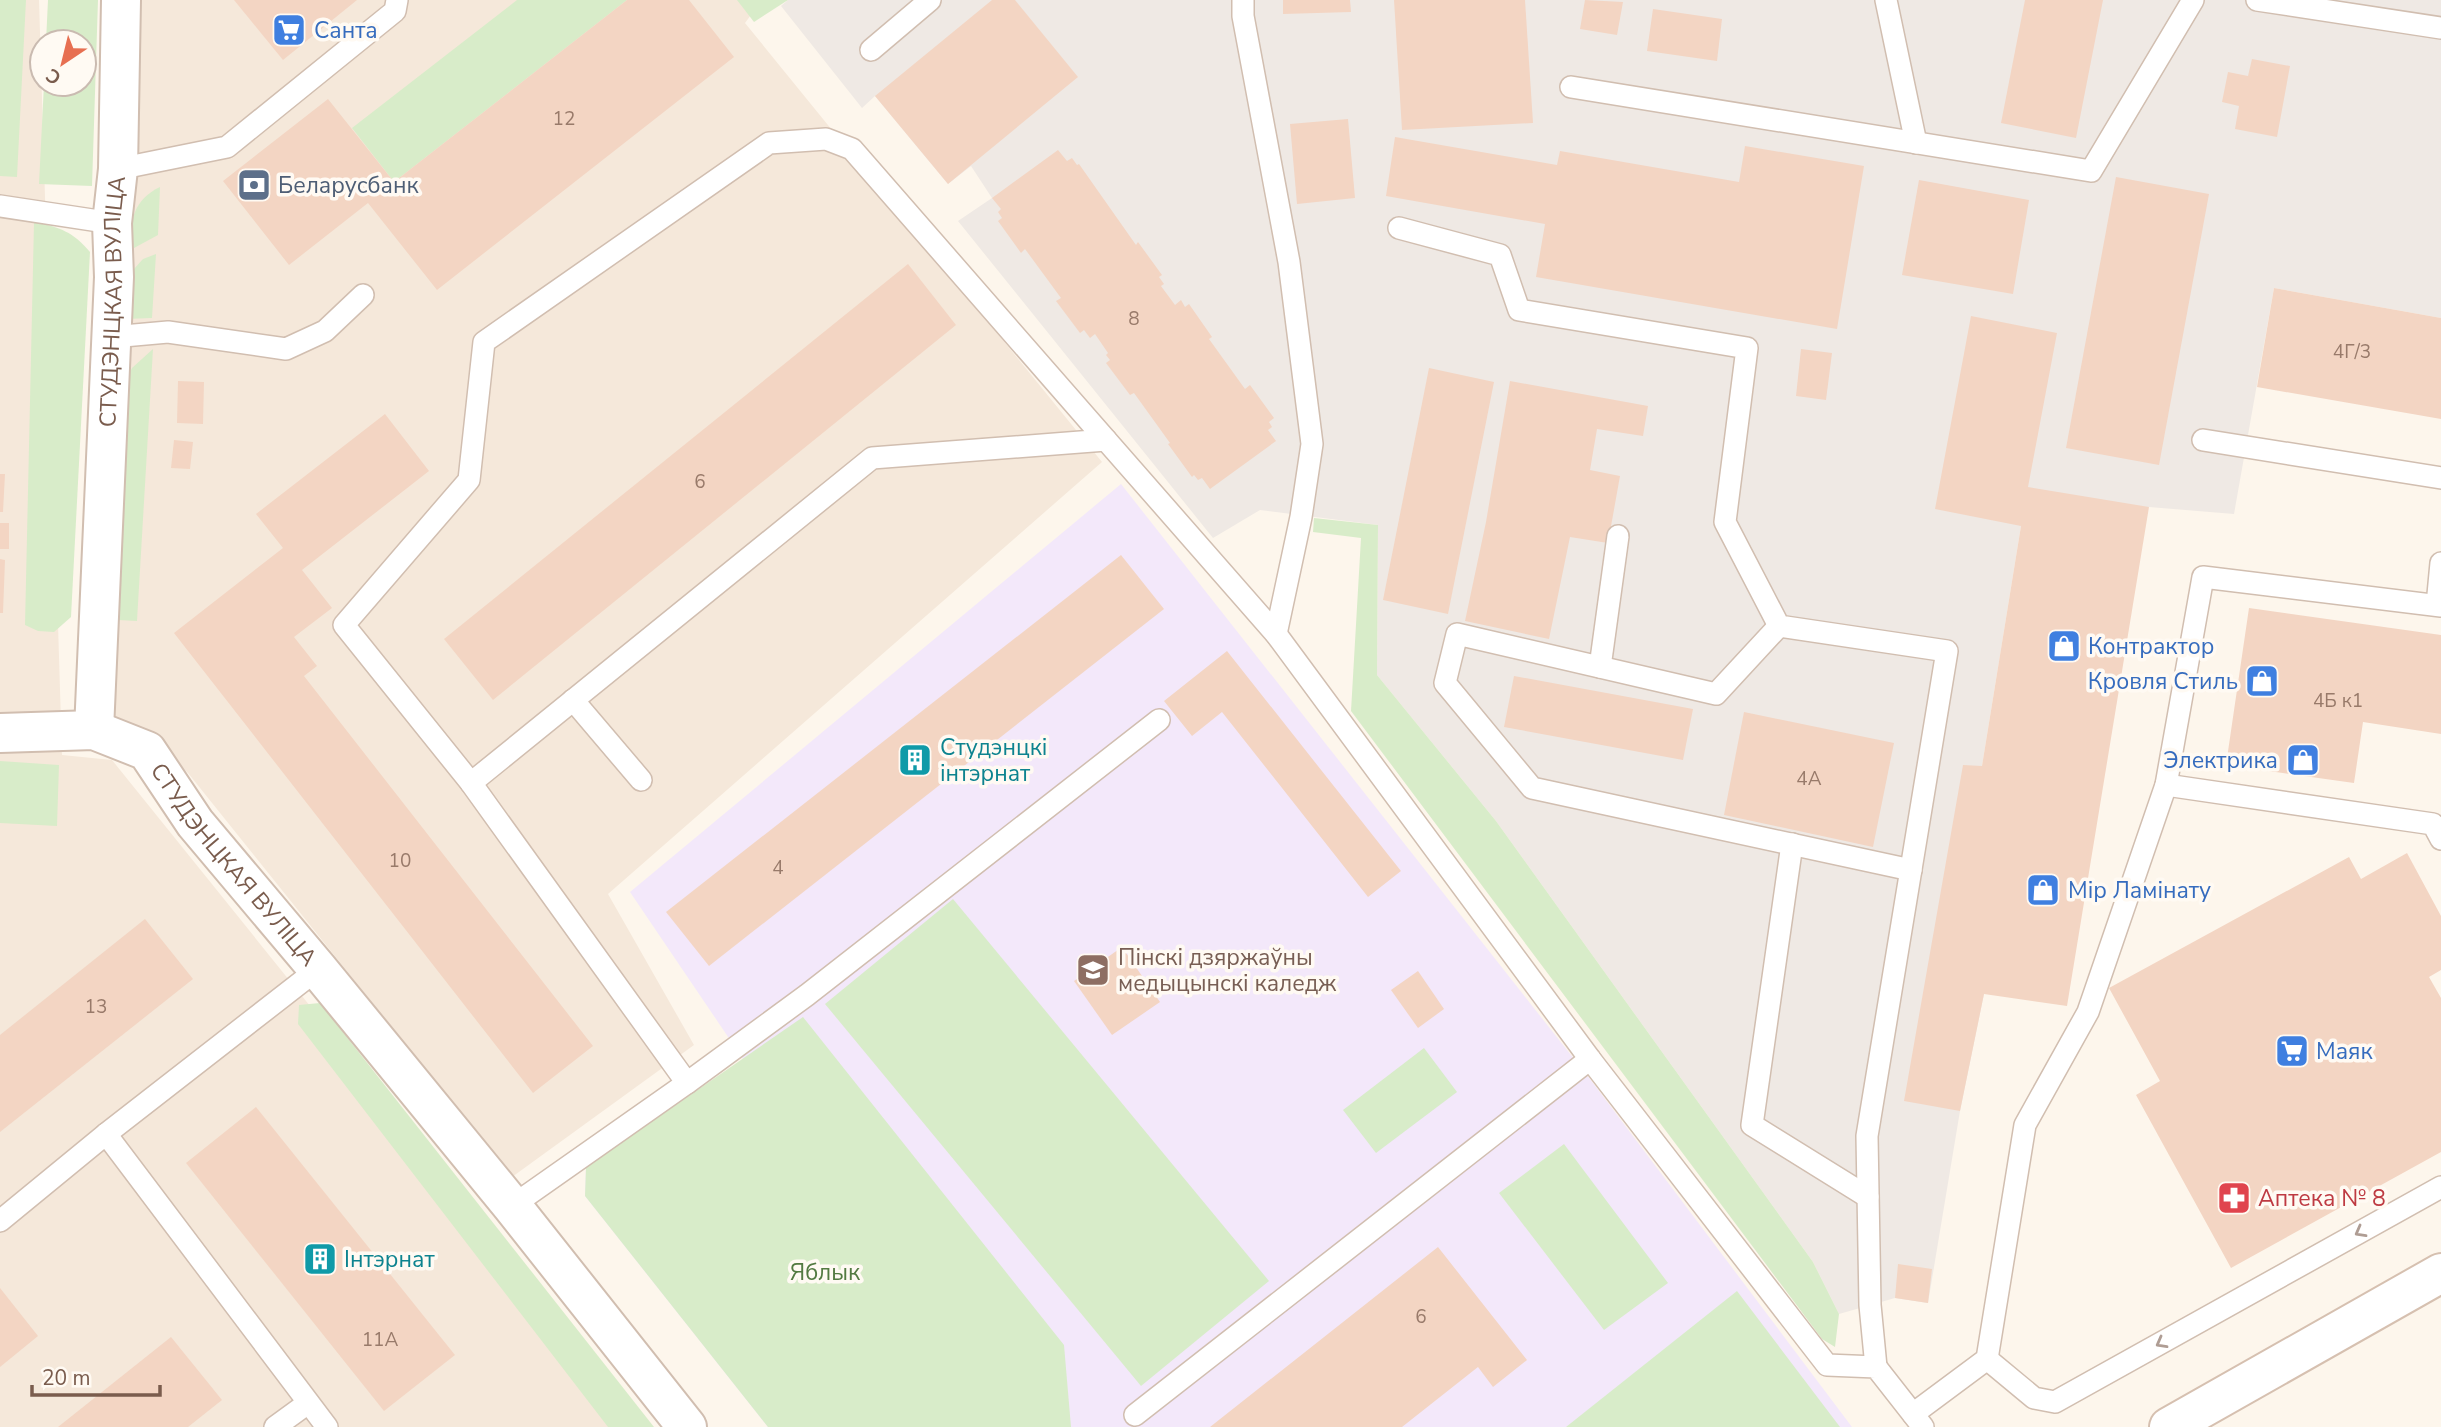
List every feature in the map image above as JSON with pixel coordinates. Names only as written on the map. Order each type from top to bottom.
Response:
[{"type":"street","name":"СТУДЭНЦКАЯ ВУЛІЦА","points":[[121,0],[118,169],[112,223],[114,277],[94,730],[147,751],[195,823],[512,1206],[687,1427]]},
{"type":"street","points":[[0,733],[94,730]]},
{"type":"street","points":[[2169,1427],[2441,1273]]},
{"type":"lane","points":[[118,169],[227,147],[395,11],[397,0]]},
{"type":"lane","points":[[871,50],[930,0]]},
{"type":"lane","points":[[1243,0],[1289,262],[1312,444],[1301,517],[1276,634]]},
{"type":"lane","points":[[1886,0],[1916,143]]},
{"type":"lane","points":[[1571,87],[2091,172],[2193,0]]},
{"type":"lane","points":[[2257,0],[2441,27]]},
{"type":"lane","points":[[687,1083],[471,783],[344,625],[469,480],[484,342],[769,143],[826,139],[852,149],[1276,634],[1590,1059],[1827,1365],[1876,1367]]},
{"type":"lane","points":[[0,206],[112,223]]},
{"type":"lane","points":[[1399,228],[1500,255],[1519,310],[1747,348],[1725,522],[1779,626]]},
{"type":"lane","points":[[111,337],[168,332],[286,349],[325,331],[363,295]]},
{"type":"lane","points":[[471,783],[872,458],[1107,440]]},
{"type":"lane","points":[[2203,440],[2441,478]]},
{"type":"lane","points":[[1600,667],[1618,536]]},
{"type":"lane","points":[[1779,626],[1947,651],[1867,1136],[1870,1305],[1876,1367],[1918,1420],[1987,1359],[2025,1125],[2088,1012],[2166,785],[2203,577],[2439,605],[2441,563]]},
{"type":"lane","points":[[1779,626],[1716,694],[1457,634],[1445,683],[1532,788],[1911,870]]},
{"type":"lane","points":[[573,700],[641,780]]},
{"type":"lane","points":[[512,1206],[687,1083],[817,987],[1159,720]]},
{"type":"lane","points":[[2166,785],[2433,824],[2441,839]]},
{"type":"lane","points":[[1792,844],[1752,1125],[1868,1197]]},
{"type":"lane","points":[[0,1221],[106,1134],[318,969]]},
{"type":"lane","points":[[1135,1416],[1590,1059]]},
{"type":"lane","points":[[106,1134],[327,1427]]},
{"type":"lane","points":[[1987,1359],[2034,1398],[2054,1402],[2441,1187]]},
{"type":"lane","points":[[275,1427],[308,1402]]},
{"type":"shaded area","points":[[0,0],[39,0],[40,28],[28,28],[28,98],[42,98],[62,755],[112,760],[649,1427],[0,1427]]},
{"type":"shaded area","points":[[134,0],[762,0],[745,23],[1102,462],[608,894],[694,1045],[512,1177],[188,773],[155,742],[112,716]]},
{"type":"shaded area","points":[[788,0],[2441,0],[2441,318],[2274,288],[2234,514],[2149,507],[2021,526],[1982,766],[1984,994],[1960,1111],[1928,1303],[1895,1298],[1839,1314],[1813,1262],[1496,821],[1377,675],[1378,525],[1260,510],[1213,538],[958,221],[992,198],[971,166],[948,184],[875,96],[862,108],[781,6]]},
{"type":"shaded area","name":"Пінскі дзяржаўны медыцынскі каледж","points":[[1121,484],[1593,1083],[1852,1427],[768,1427],[585,1196],[586,1167],[743,1059],[630,892]]},
{"type":"green space","points":[[0,0],[26,0],[17,177],[0,176]]},
{"type":"green space","points":[[48,0],[98,0],[97,28],[47,28]]},
{"type":"green space","points":[[517,0],[627,0],[394,182],[352,128]]},
{"type":"green space","points":[[737,0],[788,0],[754,22]]},
{"type":"green space","points":[[43,98],[95,98],[92,186],[39,184]]},
{"type":"green space","points":[[160,187],[158,235],[134,248],[132,229],[135,212],[144,198]]},
{"type":"green space","points":[[34,222],[65,231],[90,252],[71,617],[54,632],[38,631],[25,625]]},
{"type":"green space","points":[[156,254],[152,318],[126,319],[125,279],[143,259]]},
{"type":"green space","points":[[153,349],[137,621],[118,620],[126,380],[132,368]]},
{"type":"green space","points":[[1314,518],[1378,525],[1377,675],[1496,821],[1813,1262],[1839,1314],[1835,1347],[1822,1339],[1351,711],[1361,538],[1313,532]]},
{"type":"green space","points":[[0,761],[59,765],[57,826],[0,823]]},
{"type":"green space","points":[[953,899],[1269,1281],[1141,1386],[825,1004]]},
{"type":"green space","points":[[320,1003],[654,1427],[608,1427],[298,1024],[299,1005]]},
{"type":"green space","name":"Яблык","points":[[803,1017],[1064,1345],[1071,1427],[768,1427],[585,1196],[586,1167]]},
{"type":"green space","points":[[1424,1048],[1457,1092],[1376,1153],[1343,1110]]},
{"type":"green space","points":[[1564,1144],[1668,1283],[1604,1330],[1499,1193]]},
{"type":"green space","points":[[1737,1291],[1840,1427],[1566,1427]]},
{"type":"building","name":"Санта","points":[[234,0],[357,0],[283,60]]},
{"type":"building","points":[[627,0],[689,0],[734,57],[437,290],[368,203],[289,265],[223,181],[328,99],[394,182]]},
{"type":"building","points":[[992,0],[1015,0],[1078,77],[948,184],[875,96]]},
{"type":"building","points":[[1283,0],[1350,0],[1351,12],[1283,14]]},
{"type":"building","points":[[1394,0],[1525,0],[1533,123],[1402,130]]},
{"type":"building","points":[[1585,0],[1623,2],[1617,35],[1580,29]]},
{"type":"building","points":[[2025,0],[2103,0],[2076,138],[2001,123]]},
{"type":"building","points":[[1653,9],[1722,19],[1717,61],[1647,51]]},
{"type":"building","points":[[2252,59],[2290,66],[2277,137],[2235,129],[2239,106],[2222,102],[2228,72],[2248,76]]},
{"type":"building","points":[[1348,119],[1355,198],[1297,204],[1290,124]]},
{"type":"building","points":[[1395,137],[1557,165],[1560,151],[1739,182],[1745,146],[1864,166],[1837,329],[1536,277],[1545,224],[1386,196]]},
{"type":"building","points":[[1058,150],[1067,161],[1072,158],[1079,164],[1136,245],[1138,242],[1162,275],[1159,277],[1164,284],[1161,286],[1175,305],[1181,300],[1185,307],[1189,304],[1212,337],[1209,339],[1245,389],[1250,385],[1274,418],[1269,422],[1272,427],[1268,430],[1276,441],[1210,489],[1202,478],[1198,480],[1194,475],[1192,477],[1134,393],[1130,395],[1106,363],[1110,360],[1106,355],[1108,353],[1095,334],[1090,338],[1084,330],[1080,333],[1056,301],[1061,298],[1025,249],[1021,253],[998,221],[1002,218],[998,212],[1001,209],[992,198]]},
{"type":"building","points":[[2116,177],[2209,194],[2159,465],[2066,448]]},
{"type":"building","points":[[1919,180],[2029,200],[2013,294],[1902,275]]},
{"type":"building","points":[[908,264],[956,325],[493,700],[444,639]]},
{"type":"building","points":[[2274,288],[2441,318],[2441,419],[2257,387]]},
{"type":"building","points":[[1971,316],[2057,333],[2028,487],[2149,507],[2067,1006],[1984,994],[1960,1111],[1904,1101],[1963,765],[1982,766],[2021,526],[1935,509]]},
{"type":"building","points":[[1801,349],[1832,353],[1826,400],[1796,396]]},
{"type":"building","points":[[1429,368],[1494,382],[1448,614],[1383,600]]},
{"type":"building","points":[[178,381],[204,382],[203,424],[177,423]]},
{"type":"building","points":[[1510,381],[1648,406],[1643,436],[1597,429],[1590,470],[1620,476],[1608,543],[1570,537],[1549,639],[1465,621],[1486,522]]},
{"type":"building","points":[[385,414],[429,471],[302,570],[332,608],[294,637],[317,666],[304,676],[593,1046],[533,1093],[174,633],[283,548],[256,514]]},
{"type":"building","points":[[174,440],[193,442],[190,469],[171,468]]},
{"type":"building","points":[[0,474],[5,474],[3,512],[0,512]]},
{"type":"building","points":[[0,523],[9,523],[9,549],[0,549]]},
{"type":"building","name":"Студэнцкі інтэрнат","points":[[1121,555],[1164,609],[709,966],[666,912]]},
{"type":"building","points":[[0,559],[5,560],[3,613],[0,613]]},
{"type":"building","points":[[2249,608],[2441,635],[2441,734],[2363,722],[2354,783],[2226,765]]},
{"type":"building","points":[[1227,651],[1401,871],[1368,897],[1222,712],[1192,736],[1164,701]]},
{"type":"building","points":[[1514,676],[1693,709],[1683,760],[1504,727]]},
{"type":"building","points":[[1744,712],[1894,743],[1873,847],[1724,815]]},
{"type":"building","name":"Маяк","points":[[2407,853],[2441,916],[2441,970],[2429,977],[2441,998],[2441,1152],[2231,1268],[2136,1095],[2160,1081],[2109,988],[2349,857],[2361,879]]},
{"type":"building","points":[[145,919],[193,979],[0,1132],[0,1035]]},
{"type":"building","points":[[1122,947],[1160,1002],[1112,1035],[1074,981]]},
{"type":"building","points":[[1418,971],[1444,1009],[1418,1028],[1391,990]]},
{"type":"building","name":"Інтэрнат","points":[[256,1107],[455,1355],[384,1411],[186,1163]]},
{"type":"building","points":[[1438,1247],[1527,1360],[1493,1387],[1478,1367],[1402,1427],[1210,1427]]},
{"type":"building","points":[[1898,1264],[1932,1269],[1928,1303],[1895,1298]]},
{"type":"building","points":[[0,1288],[38,1336],[0,1367]]},
{"type":"building","points":[[171,1337],[222,1400],[188,1427],[58,1427]]},
{"type":"place","name":"Санта","points":[[289,30]]},
{"type":"place","name":"Беларусбанк","points":[[254,185]]},
{"type":"place","name":"Контрактор","points":[[2064,646]]},
{"type":"place","name":"Кровля Стиль","points":[[2262,681]]},
{"type":"place","name":"Студэнцкі інтэрнат","points":[[915,760]]},
{"type":"place","name":"Электрика","points":[[2303,760]]},
{"type":"place","name":"Мір Ламінату","points":[[2043,890]]},
{"type":"place","name":"Пінскі дзяржаўны медыцынскі каледж","points":[[1093,970]]},
{"type":"place","name":"Маяк","points":[[2292,1051]]},
{"type":"place","name":"Аптека № 8","points":[[2234,1198]]},
{"type":"place","name":"Інтэрнат","points":[[320,1259]]}]
